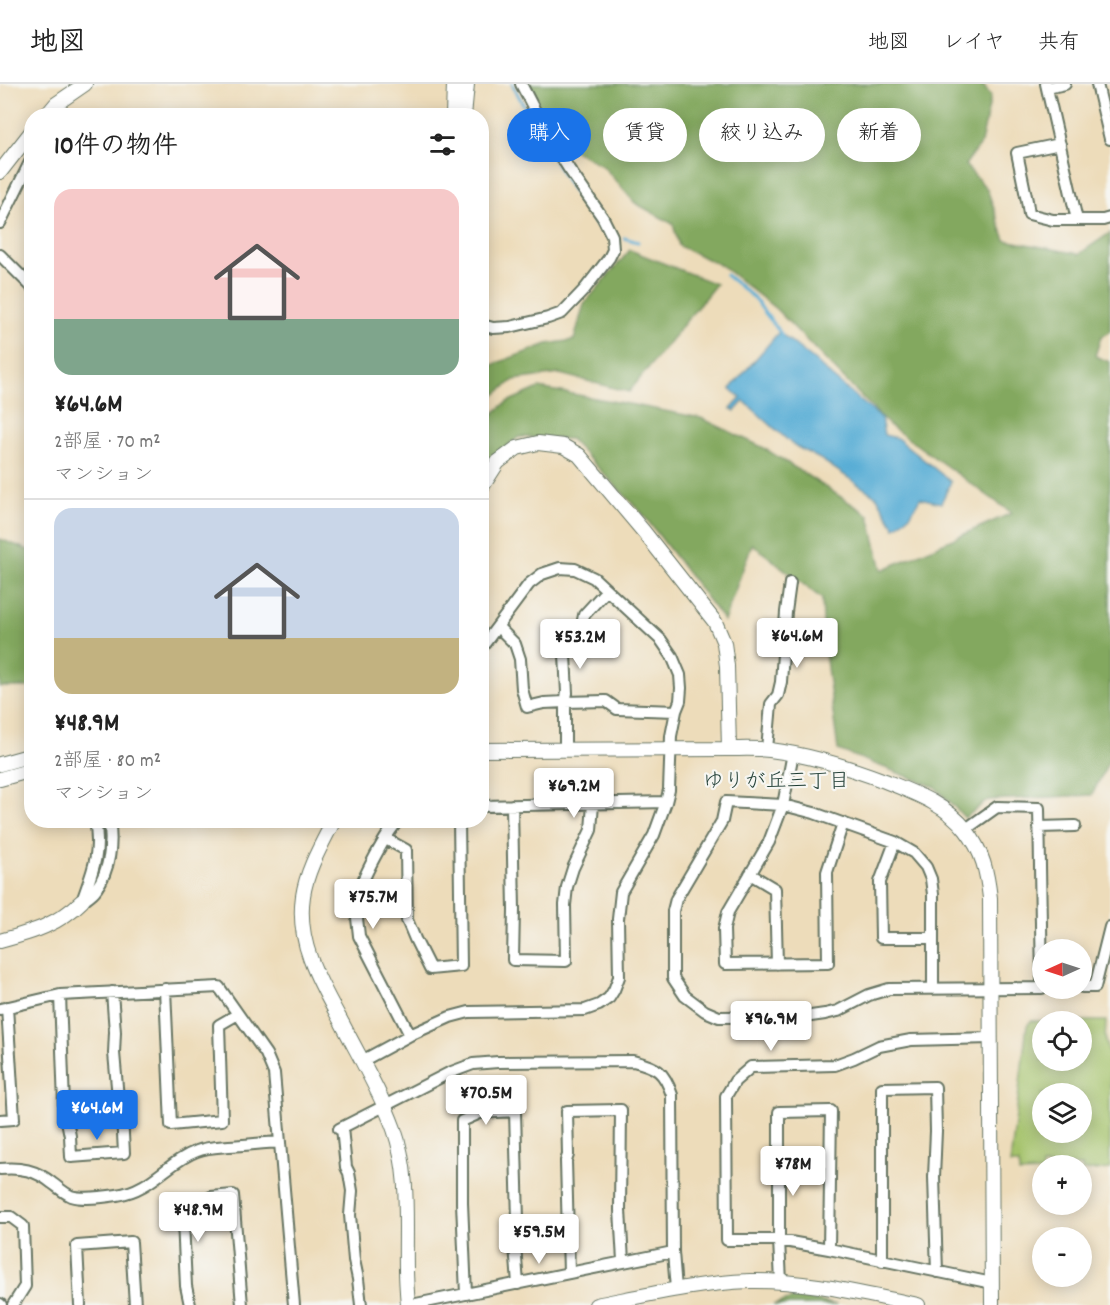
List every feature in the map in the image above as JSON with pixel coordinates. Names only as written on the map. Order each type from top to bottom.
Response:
[{"type":"street","points":[[53,108],[85,84]]},
{"type":"street","points":[[453,108],[454,84]]},
{"type":"street","points":[[465,108],[467,84]]},
{"type":"street","points":[[489,327],[510,327],[562,313],[584,290],[613,250],[612,236],[603,218],[569,169],[521,84]]},
{"type":"street","points":[[1065,84],[1047,86],[1077,220]]},
{"type":"street","points":[[1097,84],[1110,140]]},
{"type":"street","points":[[0,172],[24,141]]},
{"type":"street","points":[[1060,144],[1017,153],[1029,214],[1053,220],[1110,218]]},
{"type":"street","points":[[0,223],[24,174]]},
{"type":"street","points":[[0,255],[24,279]]},
{"type":"street","points":[[489,476],[498,462],[517,448],[538,443],[563,446],[579,455],[595,471],[715,622],[724,643],[727,666],[729,749]]},
{"type":"street","points":[[362,1060],[450,1017],[469,1012],[585,1010],[609,998],[619,977],[618,919],[621,892],[654,835],[666,802],[669,790],[671,736],[680,700],[680,675],[672,656],[661,640],[594,578],[576,569],[560,568],[543,574],[530,584],[489,638]]},
{"type":"street","points":[[767,749],[771,704],[778,695],[782,682],[790,583]]},
{"type":"street","points":[[565,750],[567,693],[565,655],[568,646],[580,630],[584,615],[606,591]]},
{"type":"street","points":[[498,627],[514,644],[520,659],[522,689],[527,707],[544,703],[606,701],[617,709],[676,711]]},
{"type":"street","points":[[489,750],[767,749],[793,753],[826,761],[916,793],[941,806],[966,829],[987,869],[990,898],[992,1305]]},
{"type":"street","points":[[793,753],[783,805],[769,842],[728,912],[724,929],[725,964],[828,963],[827,872],[843,823]]},
{"type":"street","points":[[0,764],[24,757]]},
{"type":"street","points":[[0,779],[24,772]]},
{"type":"street","points":[[489,806],[666,802]]},
{"type":"street","points":[[933,989],[931,879],[926,867],[914,853],[895,842],[814,813],[783,805],[726,802],[722,821],[676,898],[673,911],[674,978],[685,996],[705,1011],[719,1017],[811,1016],[838,1011],[869,995],[889,989],[933,989],[1032,988]]},
{"type":"street","points":[[512,805],[513,960],[566,960],[567,887],[573,868],[591,830],[593,804]]},
{"type":"street","points":[[966,829],[997,807],[1039,808],[1041,939]]},
{"type":"street","points":[[1039,827],[1074,826]]},
{"type":"street","points":[[82,901],[98,852],[96,828]]},
{"type":"street","points":[[0,940],[32,932],[54,923],[95,891],[104,876],[111,842],[110,828]]},
{"type":"street","points":[[330,828],[305,883],[301,909],[302,925],[307,951],[317,978],[362,1060],[394,1129],[405,1179],[406,1268],[409,1305],[673,1252]]},
{"type":"street","points":[[392,828],[366,875],[357,899],[357,917],[359,936],[410,1035]]},
{"type":"street","points":[[386,839],[406,850],[407,920],[430,969],[461,966],[459,828]]},
{"type":"street","points":[[895,842],[880,882],[881,938],[933,938]]},
{"type":"street","points":[[750,874],[775,889],[777,964]]},
{"type":"street","points":[[1092,987],[1095,987],[1110,927]]},
{"type":"street","points":[[0,1120],[14,1119],[4,1008],[60,995],[219,987],[266,1054],[274,1073],[294,1305]]},
{"type":"street","points":[[165,989],[171,1125],[222,1120],[219,1025],[238,1014]]},
{"type":"street","points":[[60,995],[64,1105],[70,1136],[71,1157],[124,1153],[114,1053],[112,992]]},
{"type":"street","points":[[991,1038],[911,1040],[879,1046],[835,1065],[752,1067],[735,1081],[726,1096],[727,1240],[779,1240],[992,1283]]},
{"type":"street","points":[[361,1305],[350,1215],[352,1191],[341,1128],[449,1073],[473,1064],[498,1062],[633,1061],[652,1065],[667,1080],[672,1095],[673,1252],[676,1289]]},
{"type":"street","points":[[882,1261],[882,1088],[935,1088],[934,1177],[937,1272]]},
{"type":"street","points":[[569,1274],[567,1111],[621,1110],[620,1210],[623,1261]]},
{"type":"street","points":[[466,1294],[462,1203],[462,1120],[480,1113],[515,1111],[518,1220],[515,1245],[518,1284]]},
{"type":"street","points":[[781,1282],[779,1112],[831,1111],[829,1249]]},
{"type":"street","points":[[0,1169],[31,1170],[72,1196],[118,1195],[136,1191],[197,1151],[279,1142]]},
{"type":"street","points":[[190,1305],[186,1286],[183,1220],[211,1197],[233,1195],[242,1305]]},
{"type":"street","points":[[0,1218],[11,1217],[22,1226],[25,1286],[13,1305]]},
{"type":"street","points":[[80,1305],[77,1246],[131,1242],[135,1305]]},
{"type":"street","points":[[596,1305],[676,1289],[750,1281],[818,1286],[918,1305]]},
{"type":"green space","points":[[528,84],[982,84],[991,96],[981,143],[965,165],[987,189],[1005,240],[1079,254],[1110,233],[1110,331],[1101,337],[1095,356],[1110,362],[1110,759],[1092,795],[988,800],[965,818],[935,787],[838,750],[824,645],[822,599],[752,544],[724,621],[642,513],[570,439],[519,437],[489,460],[489,417],[507,402],[539,388],[701,418],[764,448],[869,515],[882,570],[1012,513],[889,425],[776,309],[722,266],[679,246],[673,224],[635,203],[602,165],[591,159],[591,108],[538,108],[530,95]]},
{"type":"green space","points":[[630,250],[716,284],[629,392],[560,374],[514,380],[489,400],[489,370],[492,365],[547,344],[574,340],[584,304]]},
{"type":"green space","points":[[0,539],[24,548],[24,687],[0,687]]},
{"type":"green space","points":[[1032,1021],[1032,1071],[1092,1071],[1092,1021],[1106,1021],[1105,1041],[1110,1057],[1110,1169],[1092,1170],[1092,1155],[1032,1155],[1032,1172],[1019,1173],[1019,1164],[1010,1164],[1027,1026]]},
{"type":"green space","points":[[798,1297],[837,1305],[773,1305]]},
{"type":"water","points":[[779,332],[881,418],[884,435],[897,438],[951,482],[941,503],[920,498],[911,514],[895,528],[877,497],[820,459],[793,445],[744,401],[735,411],[731,409],[741,398],[730,389]]},
{"type":"waterway","points":[[512,84],[565,178],[602,231]]},
{"type":"waterway","points":[[624,238],[638,242]]},
{"type":"waterway","points":[[726,275],[753,297],[782,335]]},
{"type":"district","name":"ゆりが丘三丁目","points":[[776,780]]}]
